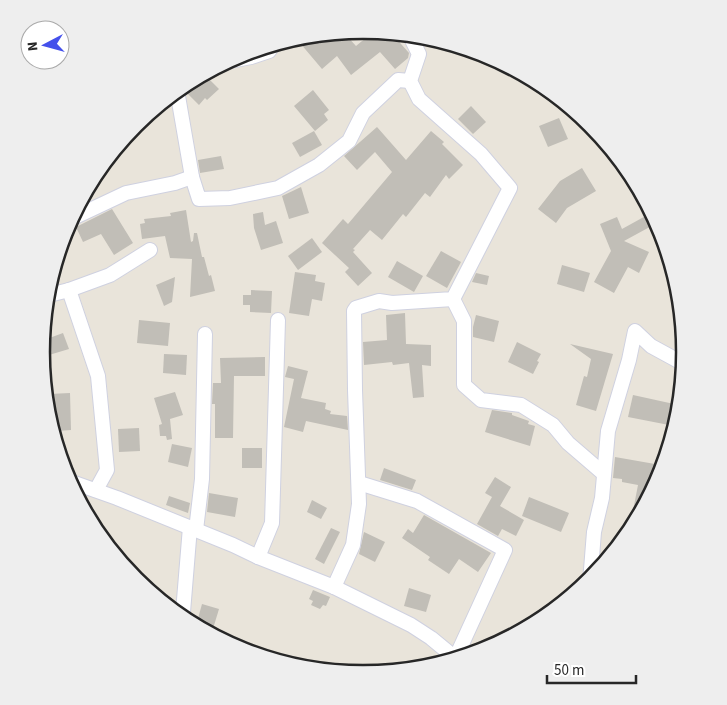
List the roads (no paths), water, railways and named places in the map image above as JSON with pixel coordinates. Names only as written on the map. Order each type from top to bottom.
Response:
[{"type":"street","points":[[413,43],[419,54],[410,80],[419,99],[481,154],[510,188],[453,300]]},
{"type":"street","points":[[179,100],[192,176],[199,199],[230,198],[278,188],[319,165],[350,141],[363,113],[398,80],[410,80]]},
{"type":"street","points":[[82,214],[126,193],[175,183],[192,176]]},
{"type":"street","points":[[56,293],[110,275],[150,250]]},
{"type":"street","points":[[69,290],[98,376],[107,470],[96,490]]},
{"type":"street","points":[[453,300],[464,321],[464,385],[481,400],[520,405],[553,425],[568,443],[604,474]]},
{"type":"street","points":[[334,587],[353,545],[359,504],[354,311],[356,308],[380,301],[392,303],[453,300]]},
{"type":"street","points":[[258,557],[272,523],[278,320]]},
{"type":"street","points":[[591,567],[594,532],[602,498],[608,432],[629,360],[635,331],[651,346],[677,360]]},
{"type":"street","points":[[183,609],[193,528],[202,479],[205,334]]},
{"type":"street","points":[[359,483],[417,501],[505,550],[457,652]]},
{"type":"street","points":[[80,487],[96,490],[193,528],[258,557],[334,587],[411,625],[451,654]]}]
